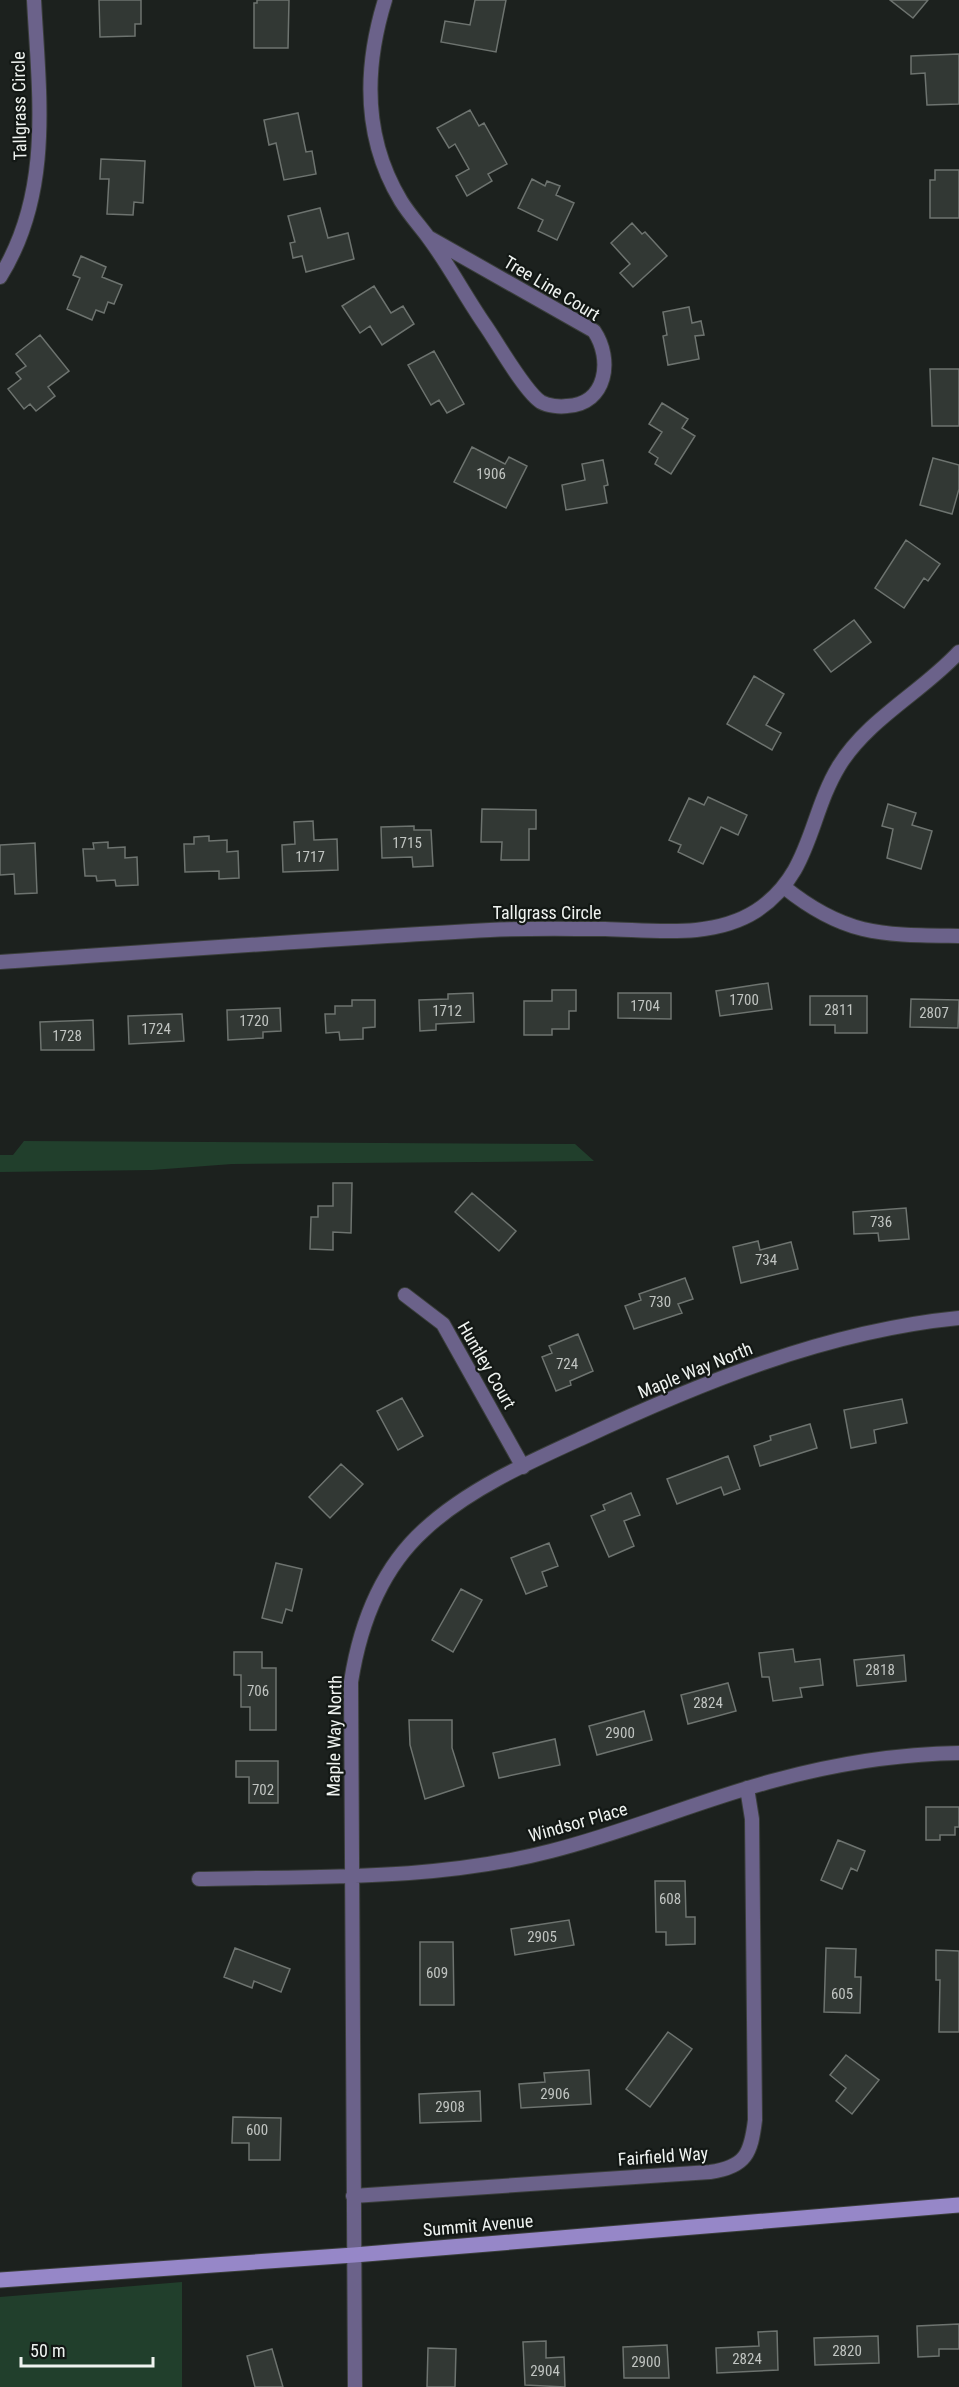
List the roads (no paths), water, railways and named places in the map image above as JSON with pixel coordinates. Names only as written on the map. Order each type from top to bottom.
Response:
[{"type":"main road","name":"Summit Avenue","points":[[0,2280],[354,2255],[959,2205]]},
{"type":"street","name":"Tallgrass Circle","points":[[0,277],[15,249],[29,212],[38,173],[40,131],[34,0]]},
{"type":"street","name":"Tree Line Court","points":[[385,0],[372,48],[369,82],[372,121],[388,178],[412,218],[428,237],[476,312],[541,402],[559,407],[580,406],[595,394],[604,375],[606,358],[602,342],[594,331],[428,237]]},
{"type":"street","name":"Tallgrass Circle","points":[[0,962],[493,930],[698,930],[736,922],[761,907],[784,887],[800,862],[839,766],[871,729],[943,670],[959,652]]},
{"type":"street","points":[[784,887],[812,908],[849,927],[875,933],[959,936]]},
{"type":"street","name":"Huntley Court","points":[[405,1295],[443,1324],[523,1467]]},
{"type":"street","name":"Maple Way North","points":[[355,2387],[351,1682],[356,1646],[371,1604],[391,1568],[423,1530],[467,1498],[523,1467],[629,1416],[775,1358],[842,1339],[959,1318]]},
{"type":"street","name":"Windsor Place","points":[[199,1879],[352,1877],[448,1870],[551,1851],[747,1788],[809,1772],[871,1760],[959,1753]]},
{"type":"street","name":"Fairfield Way","points":[[353,2196],[710,2172],[738,2164],[745,2157],[752,2142],[755,2120],[752,1820],[747,1788]]}]
